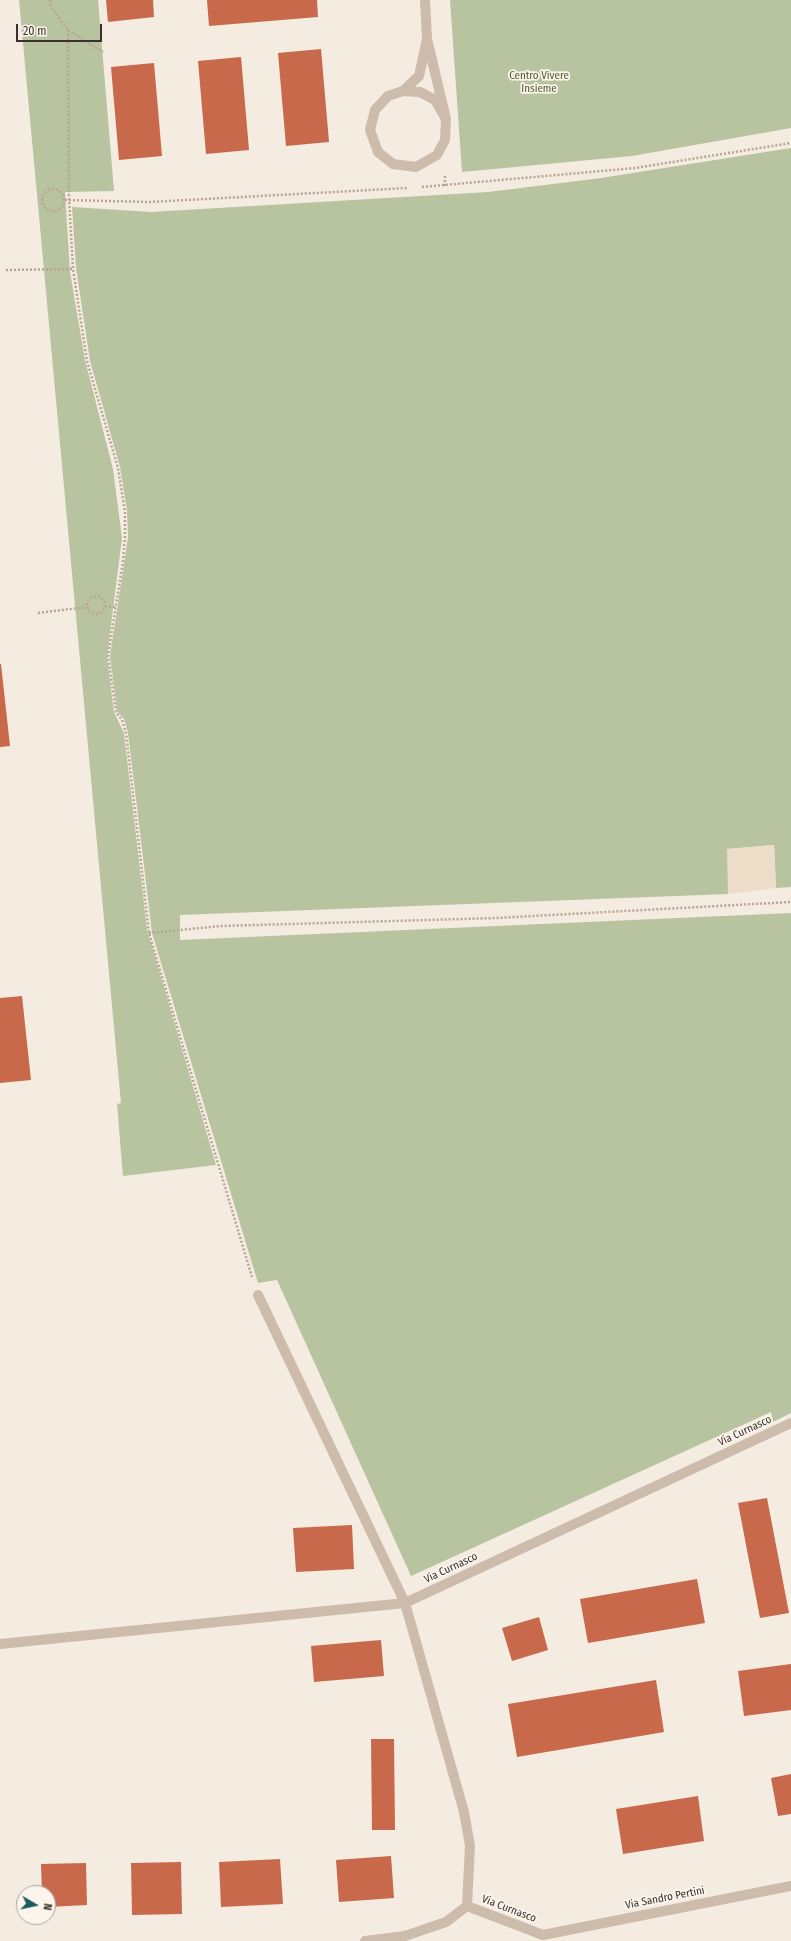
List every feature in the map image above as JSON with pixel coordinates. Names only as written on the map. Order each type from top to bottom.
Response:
[{"type":"street","points":[[425,0],[427,39],[446,120],[445,140],[437,155],[416,167],[393,164],[378,152],[370,130],[375,110],[388,96],[403,91],[420,92],[435,100],[446,120]]},
{"type":"street","points":[[403,91],[419,76],[427,39]]},
{"type":"street","points":[[0,1644],[405,1603],[258,1295]]},
{"type":"street","name":"Via Curnasco","points":[[468,1906],[470,1846],[464,1812],[405,1603],[791,1423]]},
{"type":"street","name":"Via Sandro Pertini","points":[[542,1938],[791,1886]]},
{"type":"street","name":"Via Curnasco","points":[[468,1906],[542,1938]]},
{"type":"street","name":"Via Curnasco","points":[[365,1941],[405,1936],[446,1922],[468,1906]]},
{"type":"path","points":[[50,0],[50,5],[68,30],[103,52]]},
{"type":"path","points":[[68,30],[69,199],[73,269],[87,361],[118,468],[125,512],[126,537],[108,656],[116,712],[122,720],[126,733],[149,933],[258,1295]]},
{"type":"path","points":[[52,189],[62,193],[65,200],[62,207],[56,212],[46,209],[42,202],[45,192],[52,189]]},
{"type":"path","points":[[65,200],[69,199]]},
{"type":"path","points":[[6,270],[73,269]]},
{"type":"path","points":[[86,607],[88,600],[95,596],[100,597],[105,606]]},
{"type":"path","points":[[105,606],[116,607]]},
{"type":"path","points":[[86,607],[95,615],[101,613],[105,606]]},
{"type":"path","points":[[38,613],[86,607]]},
{"type":"path","points":[[149,933],[221,926],[496,918],[791,902]]},
{"type":"green space","points":[[19,0],[98,0],[114,191],[65,192],[70,272],[85,360],[113,469],[122,538],[107,657],[114,712],[124,733],[147,929],[216,1165],[123,1176],[117,1104],[121,1103]]},
{"type":"green space","name":"Centro Vivere Insieme","points":[[450,0],[791,0],[791,128],[632,156],[462,172]]},
{"type":"green space","points":[[791,148],[791,887],[776,888],[774,845],[728,849],[728,894],[180,915],[180,940],[791,913],[791,1413],[773,1422],[771,1412],[411,1576],[277,1280],[258,1283],[152,933],[128,733],[124,719],[117,711],[110,656],[128,537],[127,511],[120,467],[90,361],[76,268],[72,207],[151,212],[488,192],[601,178]]},
{"type":"shaded area","points":[[774,845],[776,888],[728,894],[727,849]]},
{"type":"building","points":[[106,0],[153,0],[154,17],[108,22]]},
{"type":"building","points":[[207,0],[317,0],[318,17],[209,26]]},
{"type":"building","points":[[321,49],[329,142],[286,146],[278,53]]},
{"type":"building","points":[[241,57],[249,150],[206,154],[198,61]]},
{"type":"building","points":[[154,63],[162,156],[119,160],[111,67]]},
{"type":"building","points":[[0,664],[10,746],[0,747]]},
{"type":"building","points":[[22,996],[31,1080],[0,1083],[0,998]]},
{"type":"building","points":[[767,1498],[789,1613],[760,1618],[738,1503]]},
{"type":"building","points":[[352,1525],[354,1569],[296,1572],[293,1528]]},
{"type":"building","points":[[697,1579],[705,1623],[588,1643],[580,1599]]},
{"type":"building","points":[[539,1617],[548,1650],[512,1661],[502,1628]]},
{"type":"building","points":[[381,1640],[384,1676],[314,1682],[311,1646]]},
{"type":"building","points":[[791,1664],[791,1710],[744,1716],[738,1671]]},
{"type":"building","points":[[656,1680],[664,1732],[517,1757],[508,1704]]},
{"type":"building","points":[[371,1739],[394,1739],[395,1830],[372,1830]]},
{"type":"building","points":[[791,1774],[791,1814],[778,1816],[771,1778]]},
{"type":"building","points":[[698,1796],[704,1841],[623,1854],[616,1809]]},
{"type":"building","points":[[391,1856],[394,1898],[339,1902],[336,1860]]},
{"type":"building","points":[[280,1859],[283,1904],[221,1907],[219,1862]]},
{"type":"building","points":[[181,1862],[182,1914],[132,1915],[131,1863]]},
{"type":"building","points":[[86,1863],[87,1905],[56,1907],[56,1885],[42,1885],[41,1864]]}]
